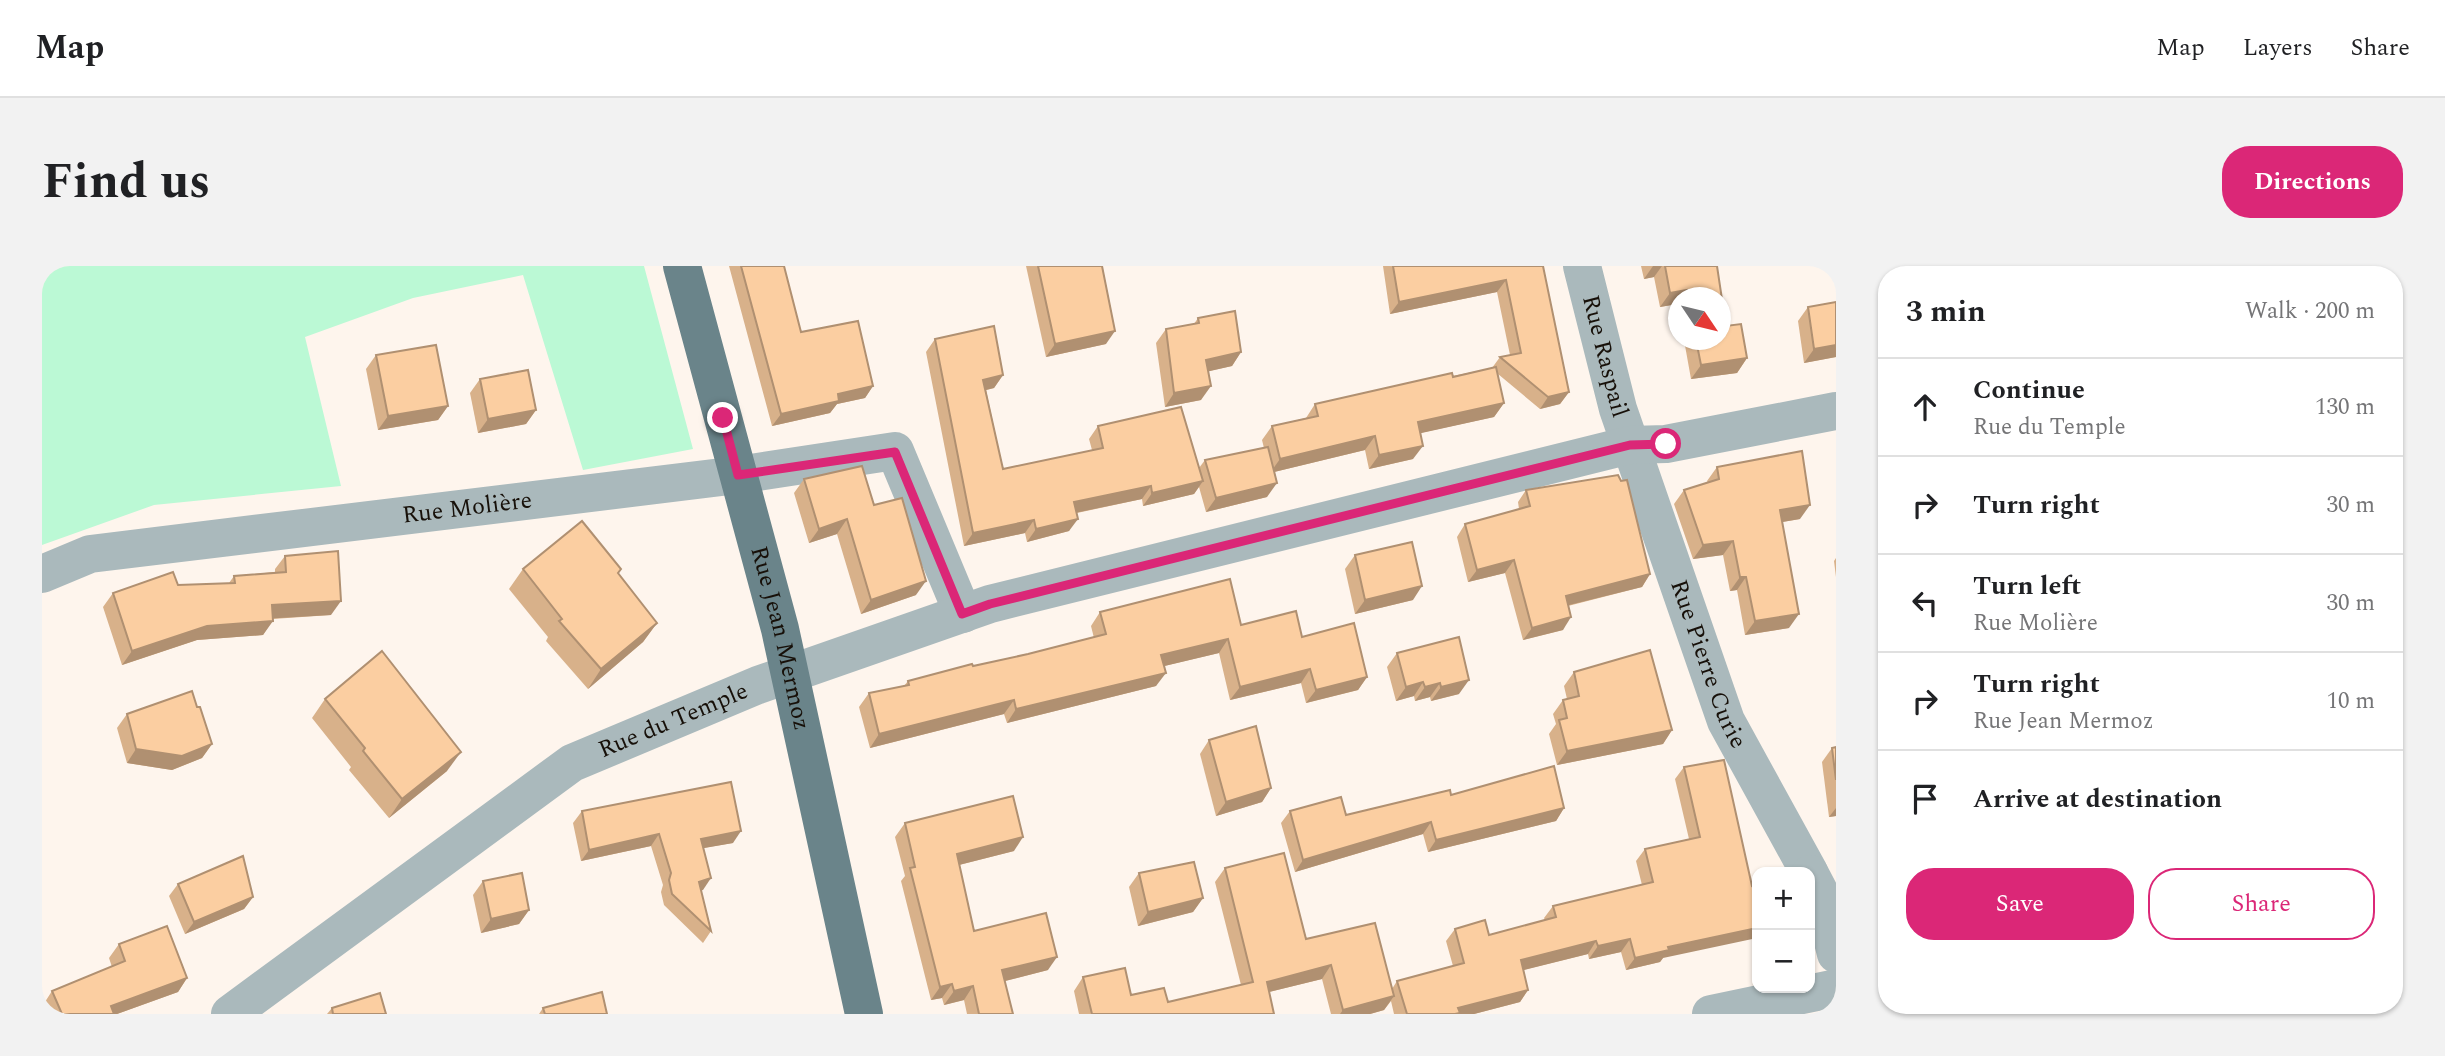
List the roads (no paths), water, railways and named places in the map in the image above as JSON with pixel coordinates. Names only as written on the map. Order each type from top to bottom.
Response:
[{"type":"main road","name":"Rue Jean Mermoz","points":[[682,266],[790,675],[864,1014]]},
{"type":"street","name":"Rue Raspail","points":[[1582,266],[1630,445]]},
{"type":"street","name":"Rue du Temple","points":[[230,1014],[572,763],[758,685],[1016,598],[1630,445],[1666,444],[1836,411]]},
{"type":"street","name":"Rue Pierre Curie","points":[[1630,445],[1726,721],[1806,867]]},
{"type":"street","name":"Rue Molière","points":[[42,574],[90,554],[738,475],[895,452],[962,614]]},
{"type":"street","name":"Rue Pierre Curie","points":[[1815,884],[1822,897],[1836,954]]},
{"type":"street","points":[[1711,1014],[1836,988]]}]
